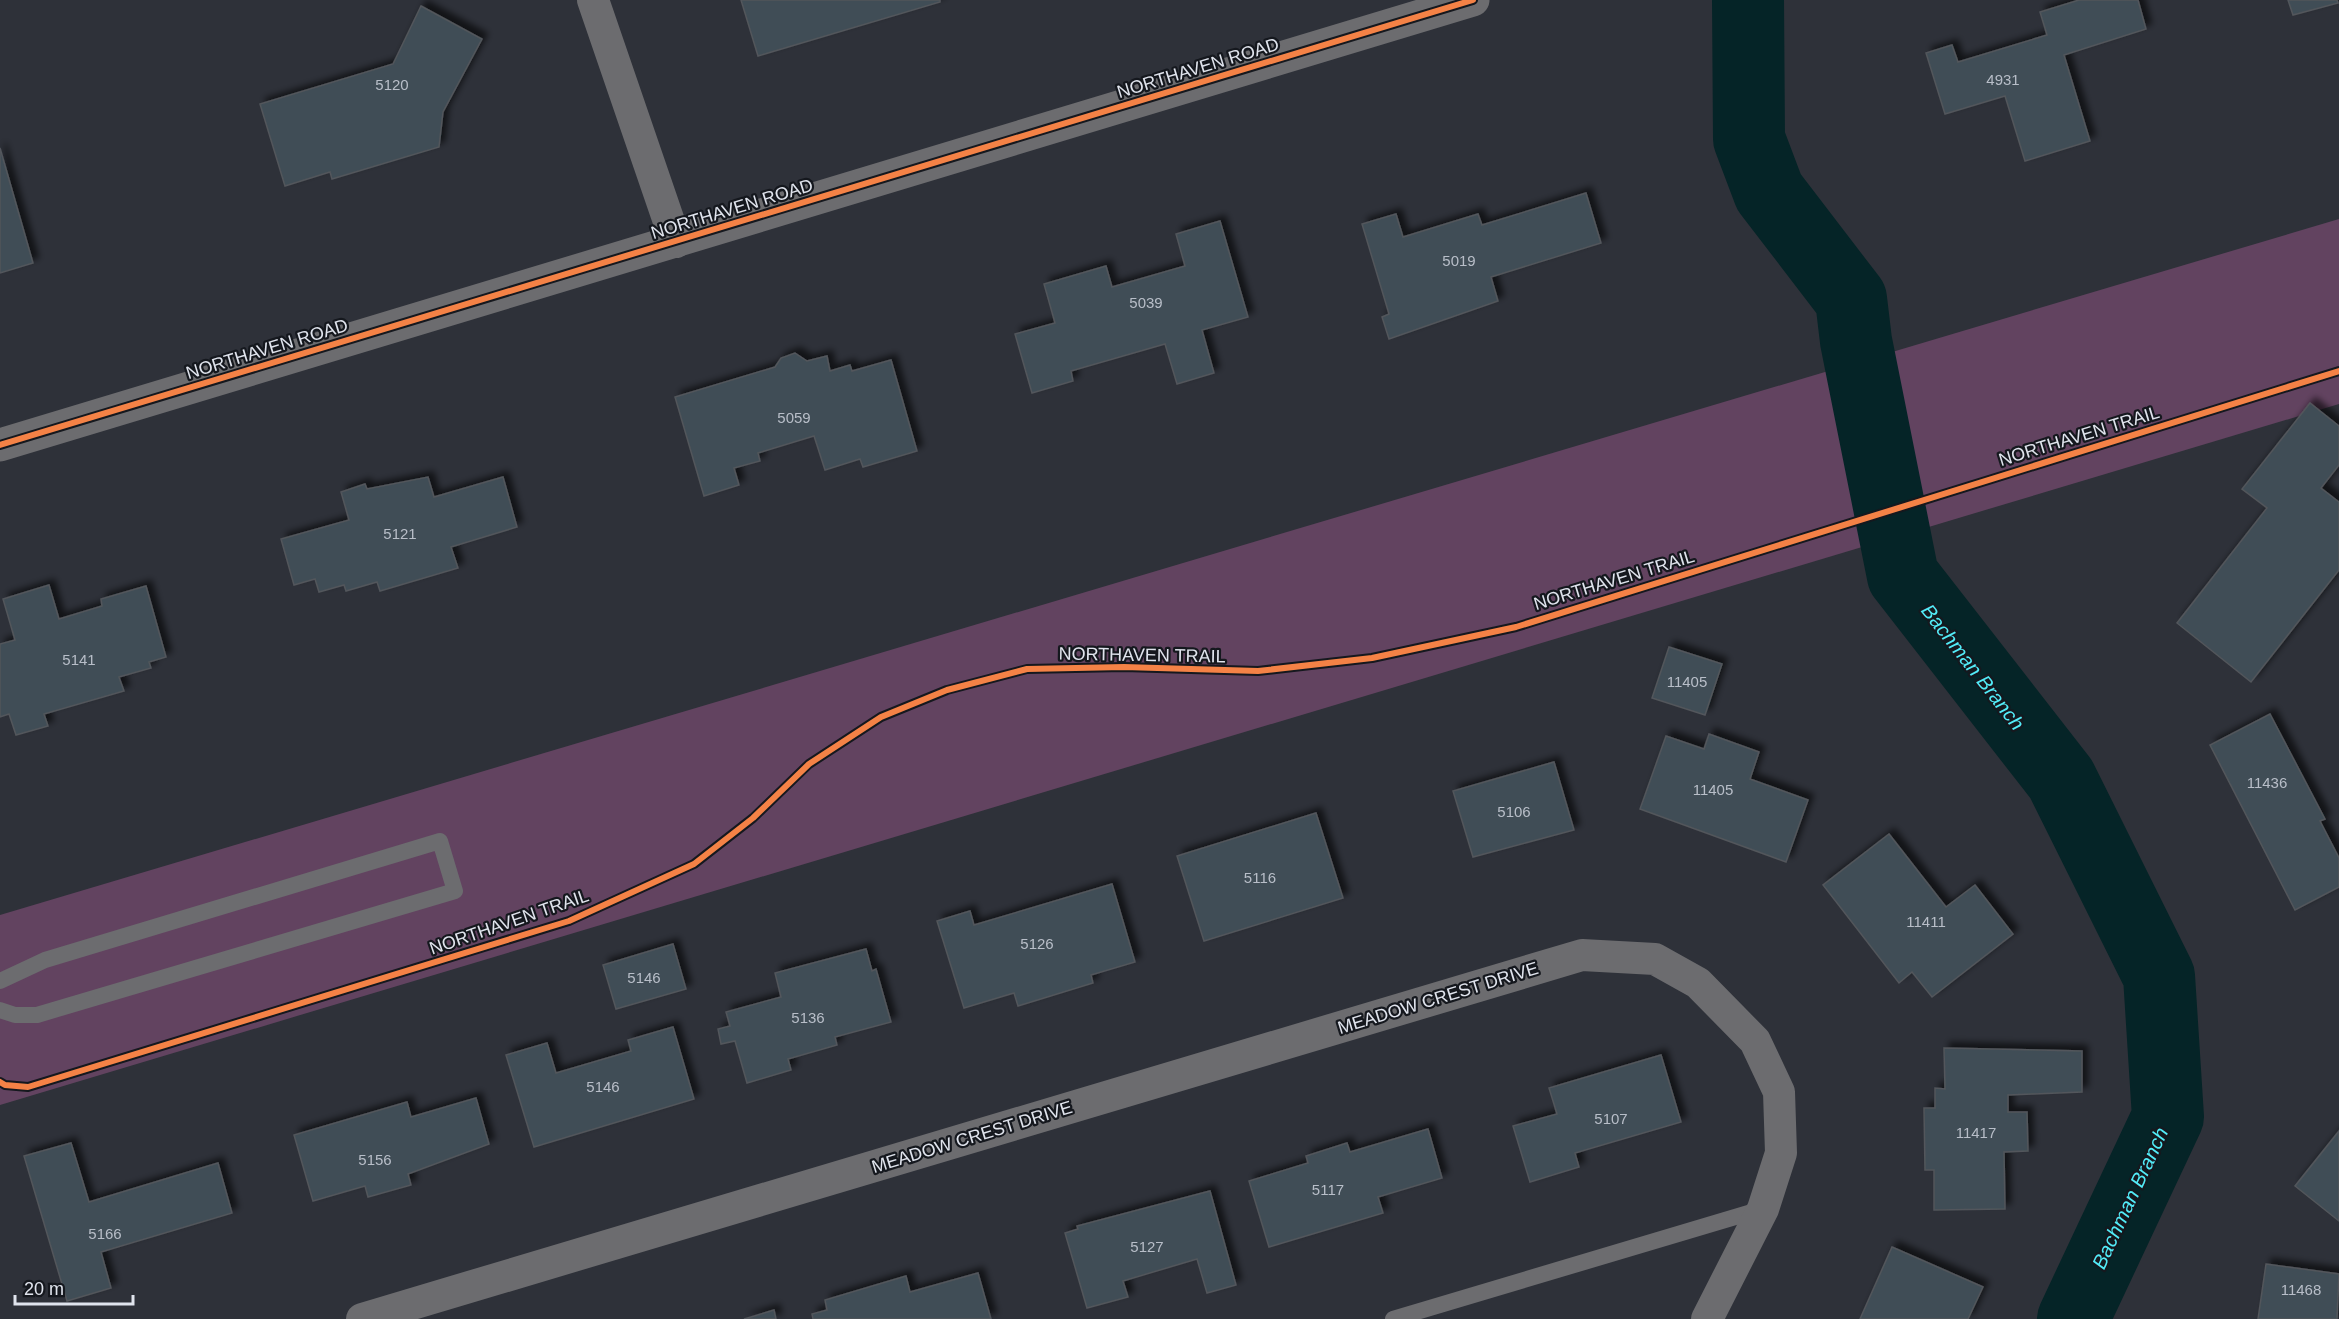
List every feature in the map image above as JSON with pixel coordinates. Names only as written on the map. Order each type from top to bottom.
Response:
[{"type":"street","points":[[594,0],[676,242]]},
{"type":"street","name":"NORTHAVEN ROAD","points":[[0,445],[1469,1]]},
{"type":"street","name":"MEADOW CREST DRIVE","points":[[362,1319],[1582,955],[1655,959],[1698,983],[1755,1041],[1779,1092],[1781,1153],[1763,1209],[1707,1319]]},
{"type":"lane","points":[[0,981],[45,960],[440,841],[455,891],[37,1015],[15,1015],[0,1010]]},
{"type":"lane","points":[[1393,1319],[1763,1209]]},
{"type":"shaded area","points":[[2339,219],[2339,404],[0,1105],[0,915]]},
{"type":"building","points":[[741,0],[940,0],[940,2],[758,56]]},
{"type":"building","points":[[2079,0],[2138,0],[2146,29],[2064,55],[2090,141],[2025,161],[2005,96],[1945,114],[1926,53],[1952,45],[1958,62],[2047,35],[2040,12]]},
{"type":"building","points":[[2288,0],[2337,0],[2338,3],[2293,15]]},
{"type":"building","points":[[421,6],[482,39],[443,112],[439,147],[332,179],[330,172],[285,186],[260,104],[393,64]]},
{"type":"building","points":[[0,148],[33,263],[0,273]]},
{"type":"building","points":[[1586,193],[1601,243],[1491,277],[1498,301],[1389,339],[1382,317],[1389,314],[1362,224],[1396,214],[1403,237],[1478,214],[1482,225]]},
{"type":"building","points":[[1220,221],[1248,317],[1202,330],[1214,373],[1177,384],[1165,344],[1071,371],[1073,381],[1032,393],[1015,334],[1055,323],[1044,284],[1106,266],[1112,287],[1185,266],[1176,234]]},
{"type":"building","points":[[795,353],[807,361],[827,356],[830,371],[850,365],[852,371],[891,360],[917,451],[863,467],[860,459],[825,470],[814,436],[758,453],[760,461],[734,468],[739,485],[704,496],[675,397],[775,367],[781,358]]},
{"type":"building","points":[[2310,403],[2339,426],[2339,465],[2321,488],[2339,502],[2339,570],[2251,682],[2177,623],[2267,508],[2242,489]]},
{"type":"building","points":[[428,477],[434,497],[503,477],[517,527],[451,547],[458,568],[380,591],[377,582],[346,591],[344,585],[319,592],[315,579],[294,585],[281,539],[349,520],[341,492],[365,484],[367,489]]},
{"type":"building","points":[[49,585],[59,619],[102,606],[101,599],[146,586],[166,657],[149,662],[151,668],[119,677],[124,691],[44,714],[48,726],[16,735],[9,714],[0,717],[0,644],[15,640],[3,599]]},
{"type":"building","points":[[1669,647],[1722,664],[1705,715],[1652,698]]},
{"type":"building","points":[[2270,714],[2325,819],[2320,821],[2339,858],[2339,887],[2295,910],[2210,745]]},
{"type":"building","points":[[1709,734],[1759,752],[1750,779],[1808,800],[1786,862],[1640,809],[1666,736],[1704,749]]},
{"type":"building","points":[[1554,762],[1574,830],[1473,857],[1453,791]]},
{"type":"building","points":[[1316,813],[1343,898],[1204,941],[1177,856]]},
{"type":"building","points":[[1889,834],[1946,907],[1975,885],[2013,934],[1932,997],[1912,972],[1899,983],[1823,885]]},
{"type":"building","points":[[1112,884],[1135,962],[1091,975],[1093,983],[1018,1006],[1014,993],[964,1008],[937,921],[970,911],[974,925]]},
{"type":"building","points":[[673,944],[686,989],[616,1009],[603,965]]},
{"type":"building","points":[[866,949],[872,971],[876,969],[891,1022],[835,1037],[837,1045],[788,1059],[791,1070],[747,1083],[735,1041],[721,1044],[718,1029],[730,1026],[726,1012],[781,997],[775,973]]},
{"type":"building","points":[[673,1027],[694,1099],[534,1147],[506,1055],[547,1043],[556,1073],[631,1051],[628,1040]]},
{"type":"building","points":[[1944,1048],[2082,1051],[2082,1092],[2008,1095],[2008,1112],[2027,1112],[2028,1151],[2004,1152],[2005,1209],[1934,1210],[1934,1170],[1925,1170],[1924,1108],[1935,1108],[1935,1088],[1945,1089]]},
{"type":"building","points":[[1661,1055],[1681,1122],[1575,1153],[1579,1167],[1530,1182],[1513,1126],[1557,1114],[1549,1088]]},
{"type":"building","points":[[476,1098],[489,1144],[408,1174],[411,1185],[368,1197],[365,1186],[313,1201],[294,1135],[407,1102],[411,1117]]},
{"type":"building","points":[[1428,1129],[1442,1178],[1378,1197],[1383,1213],[1269,1247],[1249,1181],[1308,1163],[1306,1156],[1347,1143],[1350,1152]]},
{"type":"building","points":[[2339,1131],[2339,1221],[2295,1186]]},
{"type":"building","points":[[71,1143],[89,1202],[218,1163],[232,1213],[101,1252],[111,1288],[67,1301],[24,1156]]},
{"type":"building","points":[[1210,1191],[1236,1285],[1207,1293],[1197,1259],[1123,1281],[1128,1297],[1087,1308],[1065,1233],[1078,1229],[1077,1226]]},
{"type":"building","points":[[1892,1247],[1983,1287],[1968,1319],[1860,1319]]},
{"type":"building","points":[[2266,1264],[2339,1274],[2337,1319],[2258,1319]]},
{"type":"building","points":[[978,1273],[991,1319],[813,1319],[812,1314],[827,1310],[825,1300],[906,1276],[910,1292]]},
{"type":"building","points":[[774,1310],[776,1319],[744,1319],[751,1317]]},
{"type":"waterway","name":"Bachman Branch","points":[[1748,0],[1749,139],[1769,192],[1851,299],[1856,341],[1903,576],[2061,779],[2159,976],[2168,1117],[2073,1319]]},
{"type":"cycle path","points":[[0,445],[1473,0]]},
{"type":"cycle path","name":"NORTHAVEN TRAIL","points":[[0,1082],[5,1085],[28,1087],[569,921],[694,864],[753,818],[809,764],[881,717],[947,690],[1027,669],[1124,667],[1258,671],[1372,658],[1516,627],[2339,371]]}]
